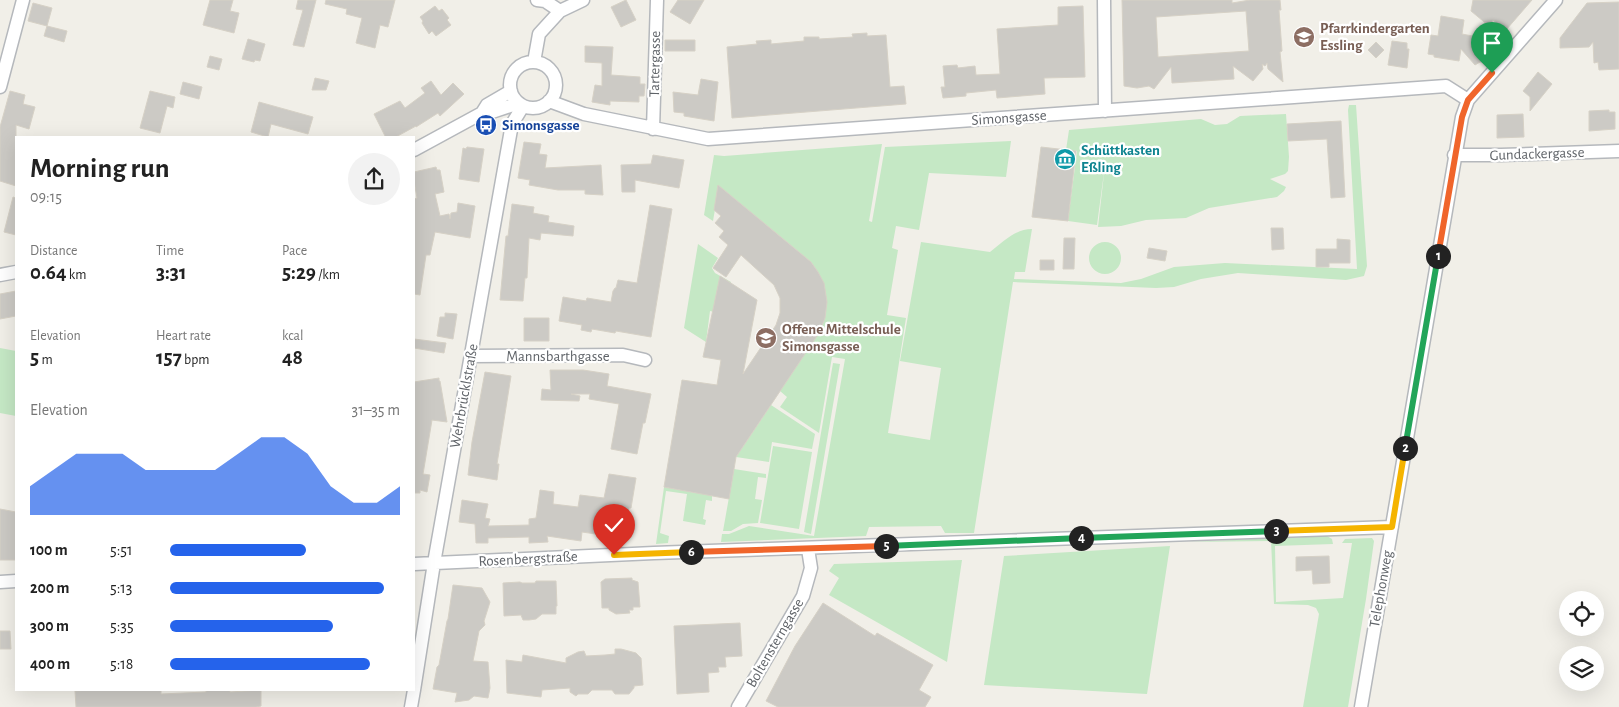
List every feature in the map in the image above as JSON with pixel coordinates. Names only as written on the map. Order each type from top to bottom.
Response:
[{"type":"street","points":[[0,88],[23,0]]},
{"type":"street","points":[[536,0],[545,1],[560,11]]},
{"type":"street","points":[[534,62],[539,34],[560,11],[583,0]]},
{"type":"street","name":"Tartergasse","points":[[653,129],[656,0]]},
{"type":"street","points":[[1104,0],[1105,111]]},
{"type":"street","name":"Telephonweg","points":[[1361,707],[1462,117],[1468,100],[1556,0]]},
{"type":"street","points":[[534,62],[542,64],[550,70],[556,82],[554,94],[549,101],[538,108],[521,104],[512,96],[509,85],[512,75],[520,66],[534,62]]},
{"type":"street","name":"Simonsgasse","points":[[549,101],[584,114],[708,139],[1446,86],[1468,100]]},
{"type":"street","points":[[415,149],[482,112],[487,105],[511,91]]},
{"type":"street","points":[[482,112],[492,112],[521,104]]},
{"type":"street","name":"Wehrbrücklstraße","points":[[415,684],[434,563],[512,124],[521,104]]},
{"type":"street","name":"Gundackergasse","points":[[1454,155],[1619,150]]},
{"type":"street","points":[[0,275],[15,272]]},
{"type":"street","name":"Mannsbarthgasse","points":[[471,356],[623,356],[645,360]]},
{"type":"street","name":"Rosenbergstraße","points":[[415,564],[654,553],[1392,527]]},
{"type":"street","name":"Boltensterngasse","points":[[738,707],[803,596],[811,568],[808,549]]},
{"type":"street","points":[[0,582],[15,581]]},
{"type":"street","name":"Wehrbrücklstraße","points":[[411,707],[414,691]]},
{"type":"green space","points":[[1349,105],[1356,105],[1367,266],[1364,276],[1346,280],[1238,273],[1201,279],[1174,287],[1156,288],[1013,282],[974,533],[945,533],[941,526],[869,527],[866,536],[721,542],[722,534],[729,534],[749,526],[814,536],[845,359],[832,357],[819,433],[780,407],[787,397],[780,391],[821,329],[826,311],[824,286],[811,262],[719,186],[713,221],[704,215],[714,155],[724,156],[882,144],[869,221],[872,222],[885,147],[1011,141],[1006,177],[929,173],[919,230],[896,226],[892,248],[898,250],[887,315],[906,318],[888,433],[930,440],[941,368],[900,361],[921,242],[990,252],[1020,231],[1032,229],[1025,272],[1015,272],[1014,279],[1121,283],[1141,279],[1174,267],[1225,263],[1357,269]]},
{"type":"green space","points":[[1286,114],[1288,171],[1285,174],[1270,179],[1286,187],[1277,197],[1209,208],[1186,218],[1146,220],[1121,226],[1098,227],[1105,165],[1097,225],[1068,221],[1077,151],[1066,150],[1069,130],[1201,119],[1215,125],[1227,124],[1240,116]]},
{"type":"green space","points":[[1105,242],[1117,246],[1121,258],[1117,270],[1105,274],[1093,270],[1089,258],[1093,246]]},
{"type":"green space","points":[[698,244],[718,258],[712,268],[715,273],[731,282],[730,288],[714,312],[710,311],[706,342],[684,328]]},
{"type":"green space","points":[[0,348],[15,351],[15,416],[0,413]]},
{"type":"green space","points":[[833,363],[840,364],[811,534],[804,532]]},
{"type":"green space","points":[[771,405],[815,434],[812,449],[772,442],[769,462],[736,457]]},
{"type":"green space","points":[[773,446],[812,452],[799,529],[760,523]]},
{"type":"green space","points":[[734,469],[766,474],[766,478],[758,477],[755,499],[762,500],[758,523],[743,524],[731,531],[723,531]]},
{"type":"green space","points":[[664,487],[696,493],[709,489],[708,495],[712,496],[712,501],[706,500],[703,519],[706,520],[705,525],[683,521],[687,494],[666,491],[660,533],[669,536],[668,543],[656,544]]},
{"type":"green space","points":[[1327,536],[1332,539],[1333,544],[1275,546],[1276,602],[1343,598],[1352,543],[1342,543],[1345,539],[1372,538],[1374,541],[1348,707],[1303,707],[1319,614],[1316,608],[1308,605],[1274,604],[1271,541],[1188,542]]},
{"type":"green space","points":[[1170,546],[1147,694],[984,685],[1004,556]]},
{"type":"green space","points":[[962,560],[947,662],[829,595],[839,578],[829,571],[834,564]]},
{"type":"building","points":[[210,0],[233,0],[230,11],[239,13],[234,33],[203,25]]},
{"type":"building","points":[[298,0],[316,0],[304,47],[293,45],[303,10],[296,9]]},
{"type":"building","points":[[326,0],[395,0],[388,27],[380,25],[375,48],[356,43],[362,18],[346,14],[347,9],[325,4]]},
{"type":"building","points":[[626,0],[636,20],[621,27],[611,7]]},
{"type":"building","points":[[678,0],[704,0],[690,24],[670,12]]},
{"type":"building","points":[[1122,0],[1232,0],[1232,3],[1250,0],[1280,0],[1282,51],[1280,52],[1283,82],[1268,69],[1267,63],[1265,66],[1262,64],[1263,69],[1253,81],[1233,66],[1234,79],[1172,83],[1171,67],[1154,89],[1149,86],[1137,88],[1124,86]],"holes":[[[1246,11],[1249,51],[1158,57],[1156,17]]]},
{"type":"building","points":[[1473,0],[1532,0],[1506,30],[1493,20],[1489,26],[1471,11]]},
{"type":"building","points":[[1619,2],[1619,69],[1599,70],[1598,62],[1594,63],[1593,42],[1589,47],[1560,48],[1560,38],[1587,3]]},
{"type":"building","points":[[33,3],[52,8],[47,26],[28,21]]},
{"type":"building","points":[[435,6],[439,11],[442,9],[449,18],[447,20],[451,25],[436,36],[432,31],[429,34],[420,17]]},
{"type":"building","points":[[1083,6],[1085,77],[1044,78],[1045,94],[997,98],[996,90],[966,93],[966,96],[943,98],[941,87],[945,87],[943,66],[957,65],[958,68],[975,66],[976,75],[1000,74],[997,29],[1058,25],[1058,7]]},
{"type":"building","points":[[1441,16],[1464,20],[1462,34],[1483,38],[1485,43],[1483,62],[1475,65],[1461,49],[1459,61],[1434,57],[1434,55],[1428,54],[1431,35],[1438,36]]},
{"type":"building","points":[[47,26],[67,31],[64,42],[44,36]]},
{"type":"building","points":[[867,33],[867,36],[886,35],[890,87],[904,86],[906,104],[732,118],[727,47],[757,44],[756,41],[771,40],[771,44],[804,41],[804,37],[819,37],[819,39],[853,37],[852,34]]},
{"type":"building","points":[[248,39],[265,44],[260,61],[255,60],[254,62],[242,59]]},
{"type":"building","points":[[665,40],[695,40],[695,51],[665,51]]},
{"type":"building","points":[[1392,41],[1407,43],[1407,49],[1409,49],[1407,68],[1388,65]]},
{"type":"building","points":[[1376,42],[1384,50],[1376,58],[1368,50]]},
{"type":"building","points":[[585,46],[613,47],[611,75],[640,77],[640,84],[645,84],[644,96],[639,96],[639,102],[610,101],[610,105],[592,102],[595,85],[602,86],[602,63],[585,62]]},
{"type":"building","points":[[210,56],[222,59],[219,70],[207,67]]},
{"type":"building","points":[[1538,72],[1552,84],[1530,111],[1530,97],[1523,91]]},
{"type":"building","points":[[315,78],[329,81],[326,90],[312,90]]},
{"type":"building","points":[[701,79],[718,82],[714,121],[684,116],[684,113],[674,112],[673,92],[698,95]]},
{"type":"building","points":[[431,81],[441,95],[453,83],[464,94],[440,116],[438,113],[398,136],[385,136],[374,114],[400,101],[405,108],[425,93],[421,88]]},
{"type":"building","points":[[183,82],[202,87],[199,99],[180,94]]},
{"type":"building","points":[[10,91],[25,95],[23,104],[35,107],[29,129],[16,125],[15,186],[0,181],[0,127]]},
{"type":"building","points":[[150,91],[175,97],[173,108],[167,106],[160,133],[140,128]]},
{"type":"building","points":[[259,102],[313,117],[308,134],[271,124],[268,136],[251,132]]},
{"type":"building","points":[[1609,110],[1609,112],[1615,112],[1615,129],[1589,131],[1589,111]]},
{"type":"building","points":[[1523,114],[1524,137],[1497,138],[1497,115]]},
{"type":"building","points":[[1341,121],[1345,197],[1331,198],[1327,139],[1288,141],[1287,124]]},
{"type":"building","points":[[524,142],[541,144],[539,154],[547,155],[545,168],[601,165],[603,195],[585,194],[585,190],[558,190],[529,185],[530,180],[518,178]]},
{"type":"building","points":[[467,147],[484,149],[479,182],[459,179],[463,148],[466,149]]},
{"type":"building","name":"Schüttkasten Eßling","points":[[1041,147],[1076,151],[1068,221],[1032,217]]},
{"type":"building","points":[[653,155],[684,160],[679,188],[635,180],[635,192],[622,192],[621,165],[651,164]]},
{"type":"building","points":[[436,167],[437,170],[440,170],[444,192],[435,194],[440,216],[449,214],[450,219],[451,213],[457,212],[458,203],[475,206],[470,238],[435,232],[430,255],[426,255],[420,295],[415,294],[415,199],[417,198],[415,172]]},
{"type":"building","points":[[718,185],[811,262],[824,283],[827,302],[825,318],[819,333],[736,457],[729,499],[664,487],[682,380],[717,385],[721,360],[703,357],[720,276],[757,300],[743,374],[776,325],[780,313],[780,298],[774,285],[741,255],[726,277],[713,268],[728,245],[719,237],[724,231],[715,223],[721,216],[714,210]]},
{"type":"building","points":[[13,197],[15,198],[15,235],[4,232]]},
{"type":"building","points":[[512,204],[534,207],[533,213],[549,216],[548,222],[574,226],[573,236],[541,233],[540,240],[529,238],[527,278],[525,278],[523,301],[500,300],[506,236],[508,236]]},
{"type":"building","points":[[650,205],[672,209],[651,337],[592,329],[591,332],[581,330],[582,325],[559,321],[563,297],[586,301],[587,298],[611,302],[618,280],[637,283]]},
{"type":"building","points":[[1271,228],[1283,228],[1284,249],[1272,250]]},
{"type":"building","points":[[1064,238],[1075,238],[1074,269],[1063,269]]},
{"type":"building","points":[[1337,239],[1350,240],[1350,263],[1329,263],[1329,267],[1316,267],[1316,249],[1337,249]]},
{"type":"building","points":[[1149,248],[1167,251],[1165,261],[1147,258]]},
{"type":"building","points":[[1040,260],[1054,260],[1054,270],[1040,270]]},
{"type":"building","points":[[15,291],[15,316],[0,319],[0,294]]},
{"type":"building","points":[[445,313],[457,314],[453,339],[437,336],[440,317],[445,317]]},
{"type":"building","points":[[524,318],[549,318],[549,341],[524,341]]},
{"type":"building","points":[[415,339],[446,343],[444,353],[415,348]]},
{"type":"building","points":[[550,370],[583,370],[609,374],[607,386],[651,394],[637,454],[611,449],[619,404],[589,399],[590,394],[571,394],[580,396],[579,401],[541,400],[542,389],[551,390]]},
{"type":"building","points":[[485,372],[511,376],[497,464],[499,464],[497,480],[468,475]]},
{"type":"building","points":[[439,378],[447,422],[432,420],[423,474],[430,475],[427,492],[420,490],[420,493],[415,493],[415,382]]},
{"type":"building","points":[[609,474],[636,478],[623,538],[582,532],[581,541],[547,536],[548,542],[529,543],[529,537],[488,538],[488,543],[476,543],[475,524],[459,522],[462,500],[488,504],[485,518],[490,519],[488,526],[529,525],[529,519],[536,518],[540,490],[554,492],[553,504],[578,507],[580,495],[604,498]]},
{"type":"building","points":[[0,509],[15,512],[15,560],[0,560]]},
{"type":"building","points":[[1329,556],[1330,583],[1313,584],[1312,570],[1296,571],[1296,557]]},
{"type":"building","points":[[632,578],[632,580],[638,582],[640,607],[633,607],[633,610],[629,610],[630,613],[616,614],[609,610],[609,608],[602,608],[601,582],[605,579]]},
{"type":"building","points":[[536,581],[556,581],[556,614],[542,614],[536,619],[529,620],[523,620],[521,615],[504,616],[503,583],[535,583]]},
{"type":"building","points":[[453,585],[482,588],[490,602],[484,621],[485,625],[479,631],[473,661],[488,662],[490,688],[488,698],[474,696],[469,700],[455,702],[457,693],[433,689],[448,619]]},
{"type":"building","points":[[823,603],[875,636],[877,633],[933,665],[919,690],[931,697],[925,707],[778,707],[766,701],[795,646]]},
{"type":"building","points":[[740,623],[742,656],[725,657],[726,667],[718,667],[719,672],[708,673],[709,692],[677,694],[674,626]]},
{"type":"building","points":[[0,631],[10,631],[11,649],[0,649]]},
{"type":"building","points":[[615,649],[636,653],[641,658],[643,685],[634,686],[629,694],[615,694],[612,690],[592,690],[588,694],[578,694],[576,696],[570,692],[570,688],[542,690],[541,697],[507,693],[506,660],[522,662],[523,655],[566,663],[566,658],[578,652],[584,651],[586,656],[605,655],[615,654]]},
{"type":"building","points":[[75,691],[161,691],[161,694],[206,691],[261,691],[261,706],[256,707],[76,707]]},
{"type":"place","name":"Pfarrkindergarten Essling","points":[[1304,37]]},
{"type":"place","name":"Simonsgasse","points":[[486,125]]},
{"type":"place","name":"Schüttkasten Eßling","points":[[1065,159]]},
{"type":"place","name":"Offene Mittelschule Simonsgasse","points":[[766,338]]},
{"type":"route","points":[[614,555],[1392,527],[1462,117],[1468,100],[1492,73]]}]
